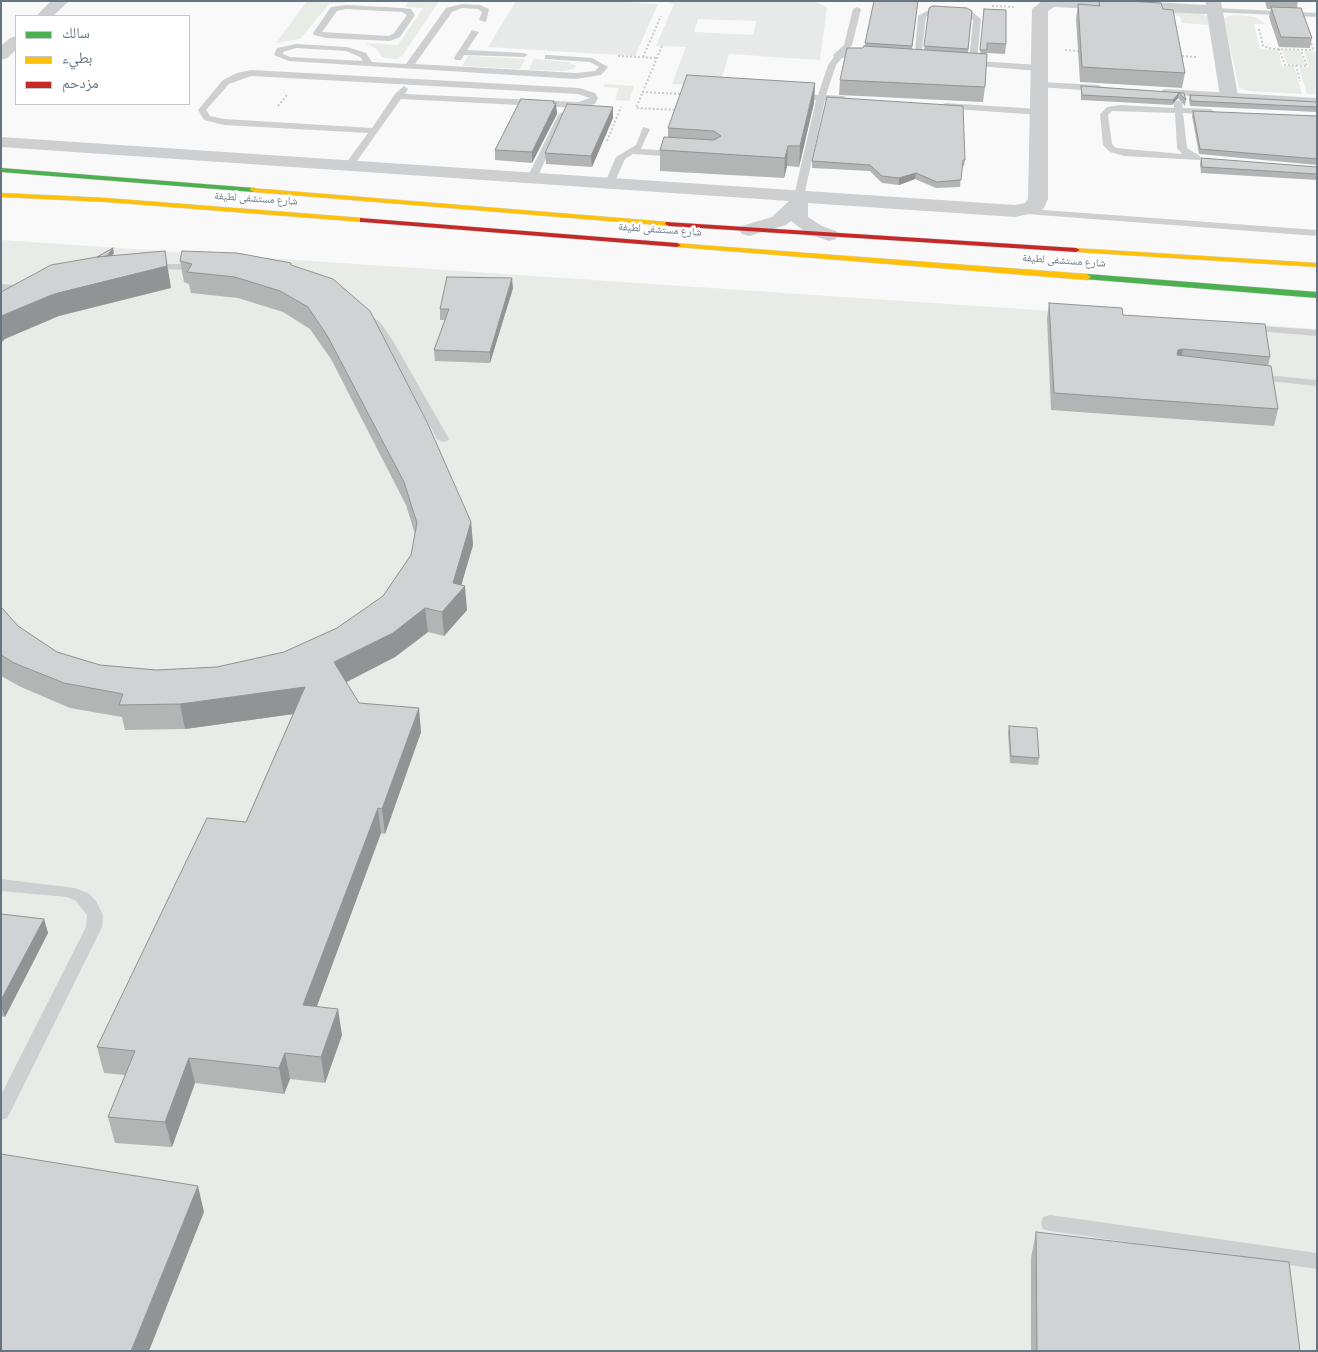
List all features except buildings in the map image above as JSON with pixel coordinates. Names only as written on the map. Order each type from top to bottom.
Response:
[{"type":"main road","name":"شارع مستشفى لطيفة","points":[[1,170],[135,179],[749,230],[1317,265]]},
{"type":"main road","points":[[106,200],[98,193],[103,186],[117,180],[135,179]]},
{"type":"main road","name":"شارع مستشفى لطيفة","points":[[1,195],[106,200],[1317,295]]},
{"type":"street","points":[[45,15],[61,1]]},
{"type":"street","points":[[1,142],[610,183],[798,201],[1015,211],[1031,208],[1036,204],[1040,11],[1044,6],[1050,3],[1069,2],[1214,6],[1229,96]]},
{"type":"street","points":[[1,55],[15,42]]},
{"type":"street","points":[[749,230],[779,221],[798,201]]},
{"type":"street","points":[[798,201],[797,214],[800,220],[815,230],[829,235]]},
{"type":"lane","points":[[395,10],[400,1]]},
{"type":"lane","points":[[1265,1],[1268,13]]},
{"type":"lane","points":[[350,166],[408,82],[414,66],[448,12],[469,4],[486,11],[482,20]]},
{"type":"lane","points":[[1214,6],[1268,13],[1317,15]]},
{"type":"lane","points":[[336,8],[395,10],[408,11],[411,15],[397,35],[390,39],[326,36],[316,32],[336,8]]},
{"type":"lane","points":[[798,201],[821,98],[832,64],[837,55],[848,45],[857,9]]},
{"type":"lane","points":[[916,60],[922,16],[933,11],[951,10],[968,13],[977,19],[973,64]]},
{"type":"lane","points":[[450,68],[475,32]]},
{"type":"lane","points":[[369,64],[364,55],[347,49],[296,46],[284,48],[278,52],[280,57],[289,59],[369,64],[584,76],[598,73],[604,68],[598,62],[592,60],[548,57]]},
{"type":"lane","points":[[462,52],[524,56]]},
{"type":"lane","points":[[837,55],[877,58]]},
{"type":"lane","points":[[907,60],[926,61]]},
{"type":"lane","points":[[954,63],[1040,68],[1108,89]]},
{"type":"lane","points":[[374,131],[224,122],[207,118],[202,110],[226,82],[240,75],[251,74],[579,91],[587,93],[594,98],[592,102],[578,106],[398,96]]},
{"type":"lane","points":[[1157,92],[1317,101]]},
{"type":"lane","points":[[1176,93],[1179,111],[1182,148],[1186,153],[1199,159],[1124,153],[1113,150],[1108,145],[1104,114],[1107,110],[1120,108],[1179,111],[1218,112]]},
{"type":"lane","points":[[782,96],[851,100]]},
{"type":"lane","points":[[939,105],[1039,112]]},
{"type":"lane","points":[[532,178],[562,115]]},
{"type":"lane","points":[[610,183],[621,157],[640,146],[646,129]]},
{"type":"lane","points":[[629,151],[685,155]]},
{"type":"lane","points":[[1015,211],[1317,233]]},
{"type":"lane","points":[[139,268],[208,267]]},
{"type":"lane","points":[[1,287],[27,288],[1,295]]},
{"type":"lane","points":[[359,308],[376,324],[388,341],[443,438]]},
{"type":"lane","points":[[1240,328],[1317,333]]},
{"type":"lane","points":[[1239,375],[1317,383]]},
{"type":"lane","points":[[1,885],[69,892],[82,897],[90,905],[95,915],[94,927],[1,1113]]},
{"type":"lane","points":[[1050,1223],[1317,1261]]},
{"type":"path","points":[[1263,25],[1259,28],[1263,46],[1302,50],[1313,48],[1301,14]]},
{"type":"path","points":[[643,57],[661,16]]},
{"type":"path","points":[[662,46],[636,108],[678,110]]},
{"type":"path","points":[[1280,49],[1284,65],[1306,66],[1302,50]]},
{"type":"path","points":[[1040,68],[1082,51]]},
{"type":"path","points":[[1171,56],[1223,58]]},
{"type":"path","points":[[642,92],[682,94],[683,90]]},
{"type":"shaded area","points":[[307,1],[348,1],[344,3],[330,3],[300,39],[276,43]]},
{"type":"shaded area","points":[[409,1],[439,1],[402,56],[396,59],[382,57],[376,49],[365,43],[398,45],[423,8],[405,7]]},
{"type":"shaded area","points":[[516,1],[609,1],[658,4],[635,56],[488,47]]},
{"type":"shaded area","points":[[670,1],[813,1],[827,7],[820,60],[729,54],[719,87],[672,84],[686,47],[656,46],[674,4],[669,3]],"holes":[[[698,19],[756,21],[753,35],[694,32]]]},
{"type":"shaded area","points":[[1123,9],[1201,13],[1208,17],[1210,25],[1182,23],[1180,16],[1124,13]]},
{"type":"shaded area","points":[[1228,16],[1256,17],[1265,24],[1254,24],[1260,49],[1278,50],[1282,66],[1294,66],[1302,94],[1250,91],[1239,88],[1224,19]]},
{"type":"shaded area","points":[[1282,50],[1300,51],[1305,65],[1287,64]]},
{"type":"shaded area","points":[[1304,51],[1317,52],[1317,94],[1307,94],[1299,67],[1309,67]]},
{"type":"shaded area","points":[[468,56],[525,59],[520,69],[462,66]]},
{"type":"shaded area","points":[[534,59],[568,62],[576,66],[573,69],[564,71],[529,70]]},
{"type":"shaded area","points":[[605,84],[634,86],[629,101],[615,100],[619,88],[603,87]]},
{"type":"shaded area","points":[[1,240],[1317,329],[1317,1351],[1,1351]]},
{"type":"traffic: fast","points":[[1,170],[254,190]]},
{"type":"traffic: fast","points":[[1087,277],[1317,295]]},
{"type":"traffic: slow","points":[[254,190],[669,224]]},
{"type":"traffic: slow","points":[[1,195],[106,200],[363,220]]},
{"type":"traffic: slow","points":[[677,245],[1087,277]]},
{"type":"traffic: slow","points":[[1076,250],[1317,265]]},
{"type":"traffic: jam","points":[[363,220],[677,245]]},
{"type":"traffic: jam","points":[[669,224],[1076,250]]}]
